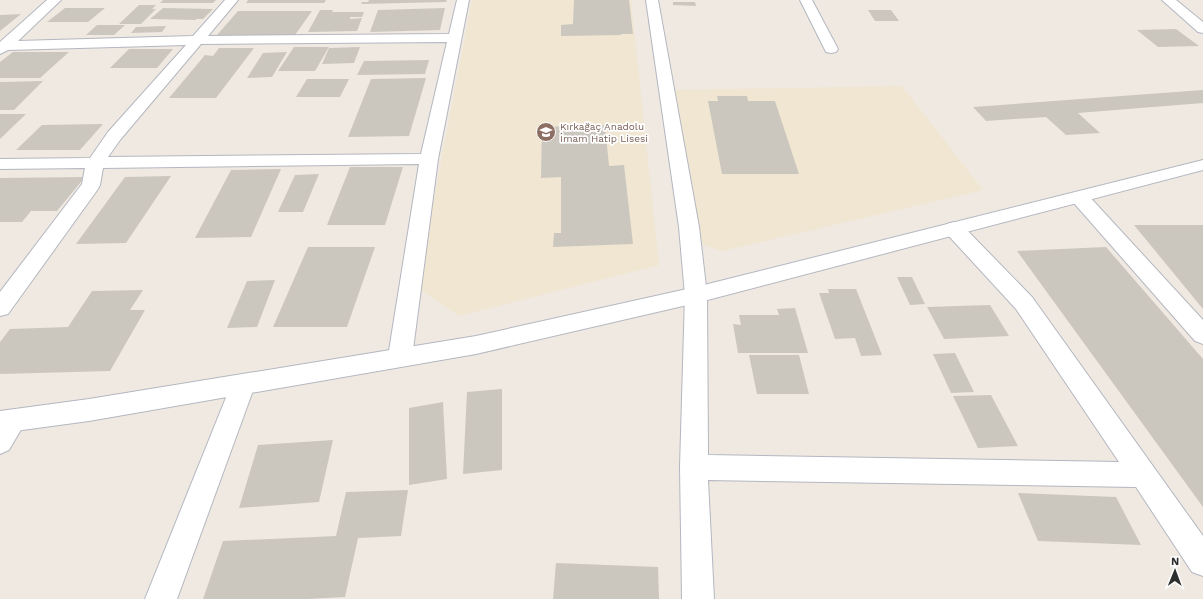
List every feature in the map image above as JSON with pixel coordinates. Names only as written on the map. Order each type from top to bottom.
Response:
[{"type":"street","points":[[2,47],[55,0]]},
{"type":"street","points":[[0,308],[91,185],[95,163],[114,136],[232,0]]},
{"type":"street","points":[[400,357],[429,160],[463,0]]},
{"type":"street","points":[[652,0],[689,228],[696,295],[694,467],[698,599]]},
{"type":"street","points":[[806,0],[831,49]]},
{"type":"street","points":[[1168,0],[1203,28]]},
{"type":"street","points":[[2,47],[197,40],[454,38]]},
{"type":"street","points":[[0,164],[429,160]]},
{"type":"street","points":[[4,428],[90,410],[476,345],[696,295],[1080,198],[1203,165]]},
{"type":"street","points":[[1080,198],[1203,335]]},
{"type":"street","points":[[954,229],[1024,303],[1203,560]]},
{"type":"street","points":[[161,599],[243,385]]},
{"type":"street","points":[[694,467],[1144,475]]},
{"type":"shaded area","name":"Kırkağaç Anadolu İmam Hatip Lisesi","points":[[472,0],[631,0],[659,265],[459,316],[417,287]]},
{"type":"shaded area","points":[[902,86],[983,190],[722,251],[703,245],[669,90]]},
{"type":"building","points":[[163,0],[216,0],[213,3],[160,3]]},
{"type":"building","points":[[248,0],[326,0],[324,3],[246,3]]},
{"type":"building","points":[[369,0],[447,0],[446,2],[361,4],[362,2],[368,2]]},
{"type":"building","points":[[574,0],[629,0],[633,34],[561,36],[561,25],[573,24]]},
{"type":"building","points":[[673,2],[695,2],[696,6],[673,5]]},
{"type":"building","points":[[139,5],[156,5],[152,9],[156,9],[141,24],[119,24]]},
{"type":"building","points":[[65,8],[105,8],[88,22],[47,22]]},
{"type":"building","points":[[163,8],[213,9],[203,19],[150,19]]},
{"type":"building","points":[[445,8],[440,30],[370,32],[378,10]]},
{"type":"building","points":[[320,10],[333,10],[332,12],[364,12],[362,17],[350,17],[350,19],[362,18],[357,31],[308,32]]},
{"type":"building","points":[[868,10],[891,10],[899,21],[875,21]]},
{"type":"building","points":[[238,11],[312,11],[295,35],[217,35]]},
{"type":"building","points":[[21,14],[0,31],[0,15]]},
{"type":"building","points":[[97,25],[125,25],[114,35],[86,35]]},
{"type":"building","points":[[166,26],[162,32],[131,33],[136,27]]},
{"type":"building","points":[[1176,29],[1199,46],[1158,47],[1137,30]]},
{"type":"building","points":[[294,47],[329,47],[315,71],[278,71]]},
{"type":"building","points":[[360,47],[354,63],[322,64],[329,48]]},
{"type":"building","points":[[219,48],[254,48],[216,98],[169,98],[205,55],[213,56]]},
{"type":"building","points":[[129,49],[173,49],[157,68],[110,68]]},
{"type":"building","points":[[13,52],[69,52],[40,78],[0,78],[0,62]]},
{"type":"building","points":[[287,52],[272,77],[247,78],[263,53]]},
{"type":"building","points":[[429,60],[425,74],[357,75],[364,61]]},
{"type":"building","points":[[426,78],[409,136],[348,137],[371,79]]},
{"type":"building","points":[[307,79],[349,79],[340,97],[296,97]]},
{"type":"building","points":[[43,81],[14,110],[0,110],[0,82]]},
{"type":"building","points":[[1203,90],[1203,103],[1078,113],[1100,133],[1066,135],[1046,117],[986,121],[973,107]]},
{"type":"building","points":[[717,96],[747,96],[748,101],[775,101],[799,174],[722,174],[708,101],[718,101]]},
{"type":"building","points":[[0,114],[26,114],[0,139]]},
{"type":"building","points":[[103,124],[80,150],[16,150],[42,125]]},
{"type":"building","points":[[605,125],[609,166],[624,165],[633,244],[553,247],[554,233],[561,233],[561,177],[541,178],[542,127]]},
{"type":"building","points":[[350,167],[403,167],[385,225],[327,225]]},
{"type":"building","points":[[281,169],[251,237],[195,238],[231,170]]},
{"type":"building","points":[[319,174],[303,212],[278,212],[295,175]]},
{"type":"building","points":[[171,176],[126,243],[76,244],[125,177]]},
{"type":"building","points":[[85,177],[57,211],[31,211],[22,222],[0,222],[0,178]]},
{"type":"building","points":[[1134,225],[1203,225],[1203,309]]},
{"type":"building","points":[[308,247],[375,247],[347,327],[273,327]]},
{"type":"building","points":[[1106,247],[1203,359],[1203,507],[1017,251]]},
{"type":"building","points":[[897,277],[912,277],[925,304],[910,305]]},
{"type":"building","points":[[275,280],[257,327],[227,328],[247,281]]},
{"type":"building","points":[[828,289],[856,289],[882,355],[861,356],[855,338],[835,339],[819,293],[829,293]]},
{"type":"building","points":[[143,290],[130,310],[145,310],[110,371],[0,374],[0,342],[10,329],[68,327],[92,291]]},
{"type":"building","points":[[990,305],[1009,336],[944,339],[927,307]]},
{"type":"building","points":[[795,308],[808,353],[738,353],[733,324],[741,325],[739,315],[779,315],[777,309]]},
{"type":"building","points":[[955,353],[974,392],[951,393],[933,354]]},
{"type":"building","points":[[749,355],[799,355],[809,394],[757,394]]},
{"type":"building","points":[[502,389],[502,470],[463,474],[467,392]]},
{"type":"building","points":[[991,395],[1018,446],[978,448],[953,396]]},
{"type":"building","points":[[443,402],[447,479],[409,485],[409,408]]},
{"type":"building","points":[[333,440],[319,502],[239,508],[258,445]]},
{"type":"building","points":[[408,490],[401,536],[358,538],[345,597],[308,599],[203,599],[223,541],[336,536],[346,492]]},
{"type":"building","points":[[1018,493],[1116,497],[1141,545],[1038,541]]},
{"type":"building","points":[[556,563],[658,567],[659,599],[553,599]]},
{"type":"place","name":"Kırkağaç Anadolu İmam Hatip Lisesi","points":[[546,132]]}]
